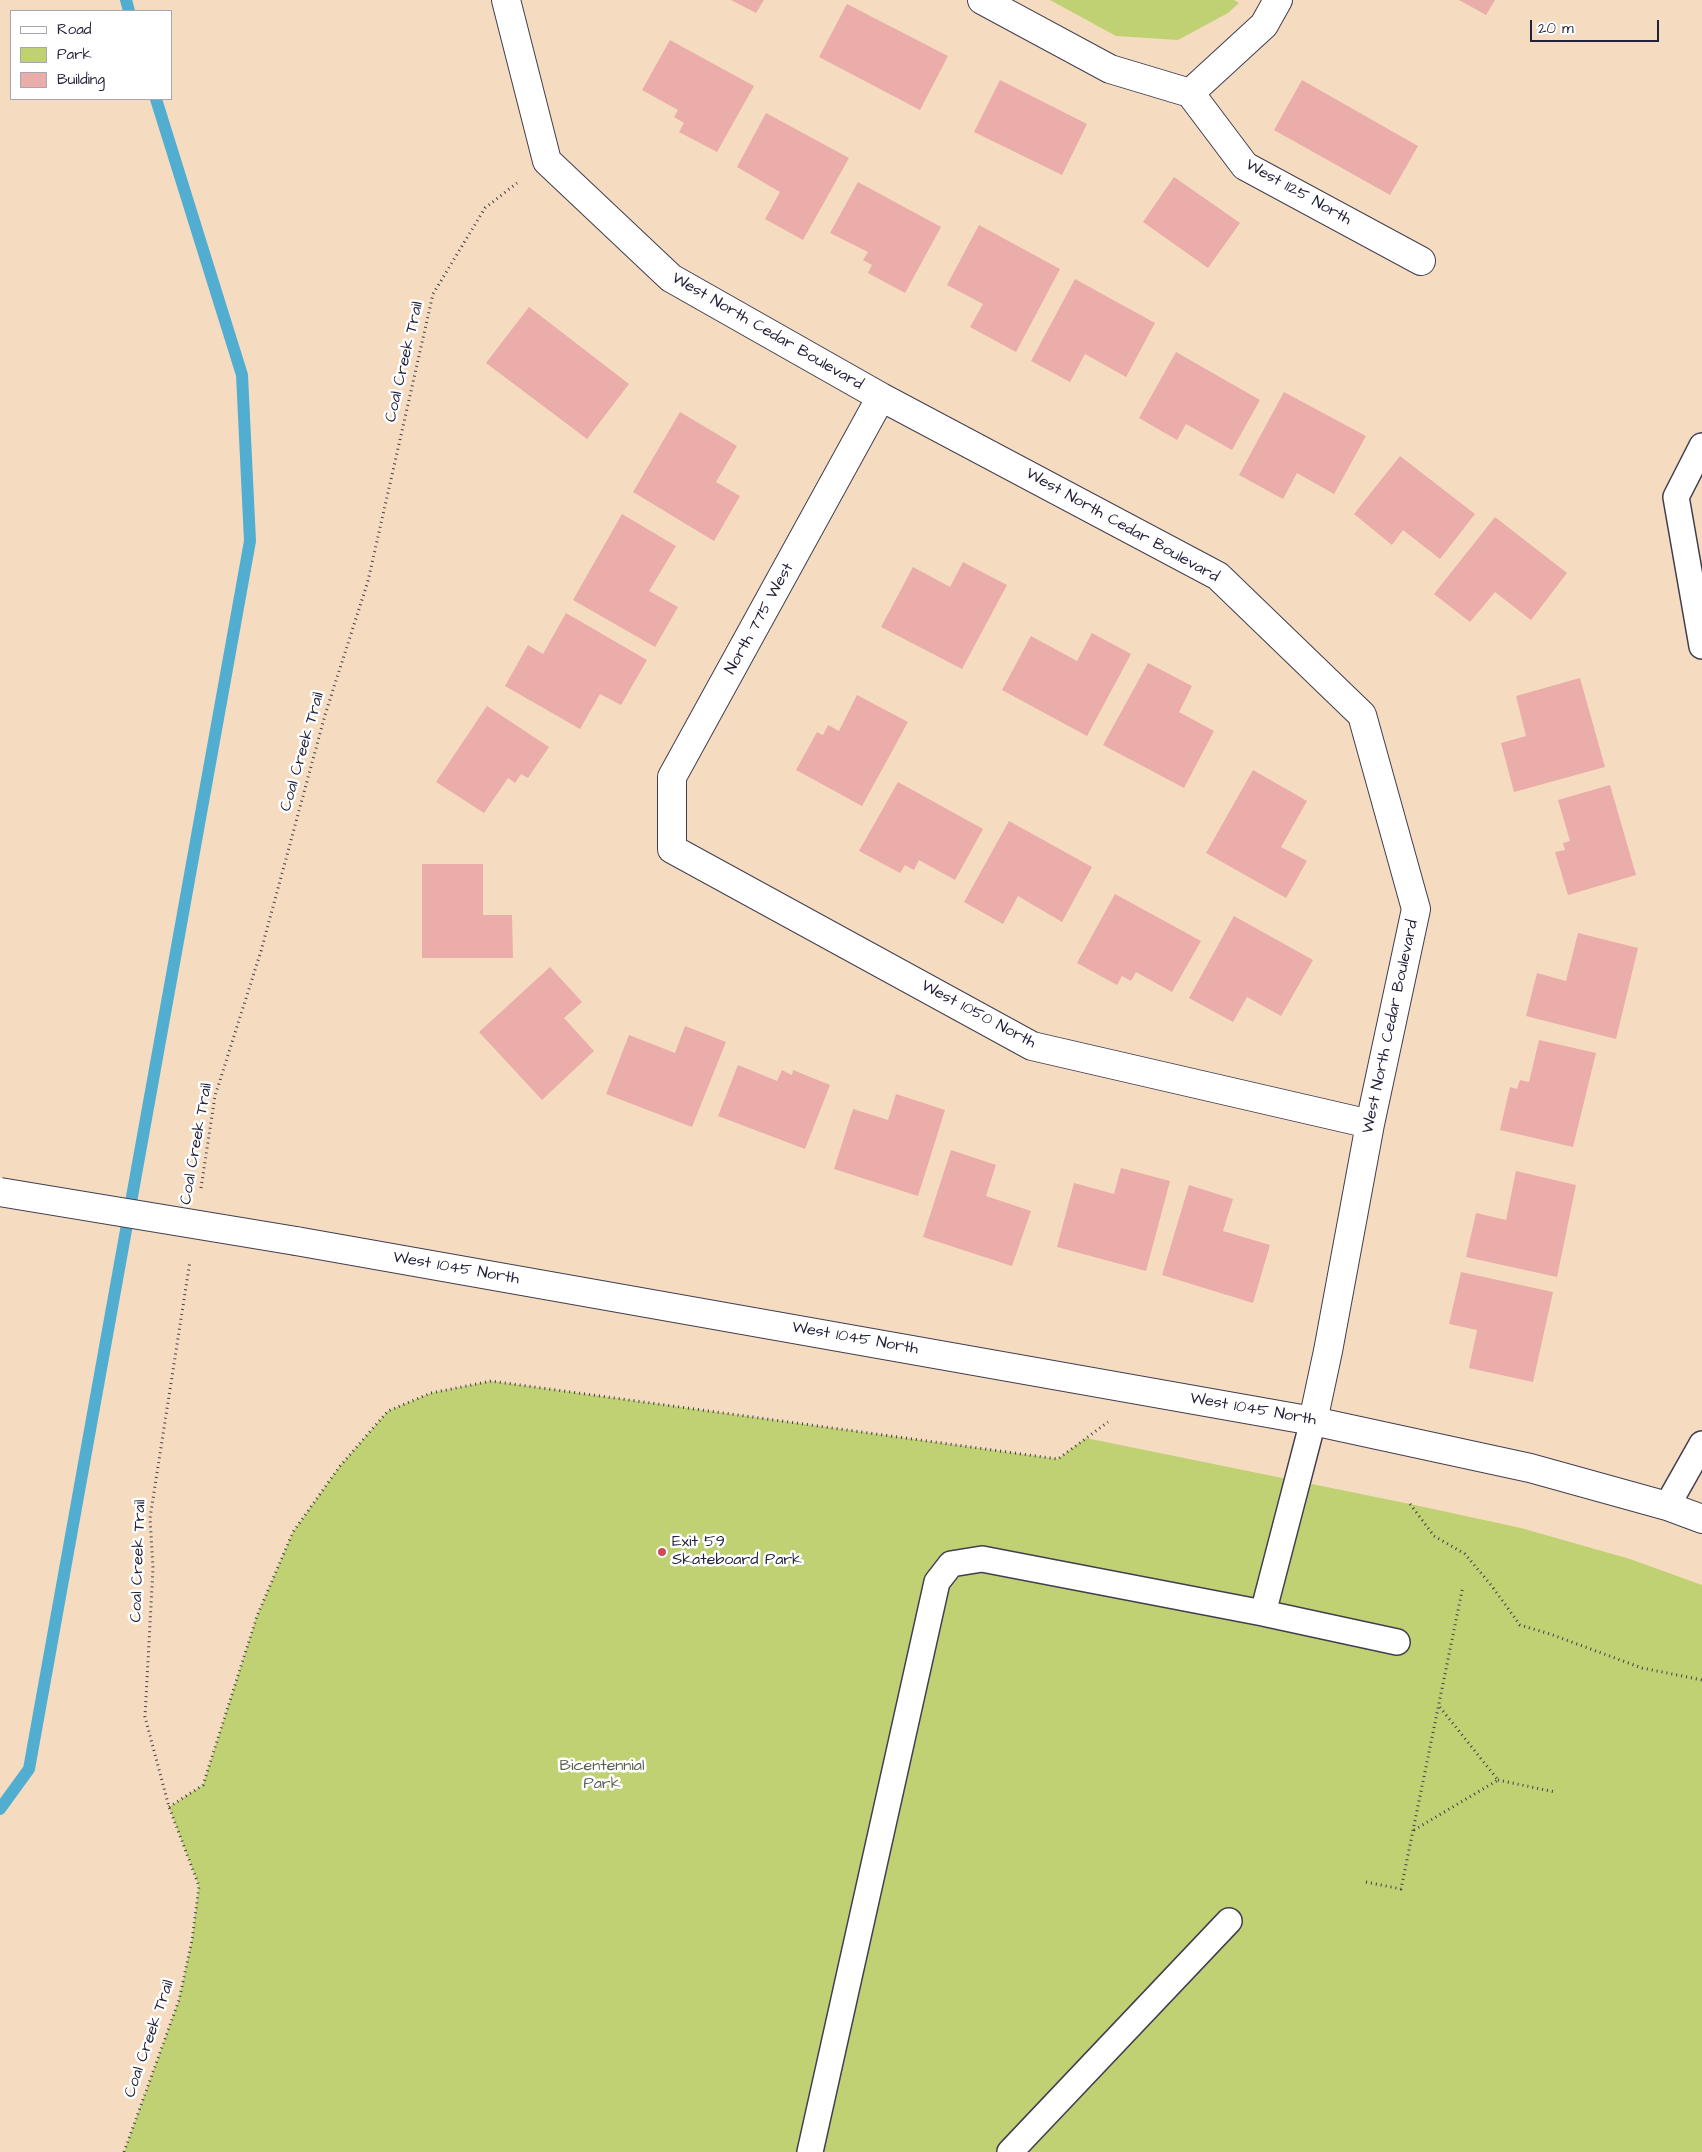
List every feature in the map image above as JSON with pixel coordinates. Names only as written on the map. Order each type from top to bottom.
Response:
[{"type":"street","points":[[506,0],[547,161]]},
{"type":"street","points":[[982,0],[1110,69],[1190,93],[1264,25],[1278,0]]},
{"type":"street","name":"West 1125 North","points":[[1190,93],[1245,166],[1421,261]]},
{"type":"street","name":"West North Cedar Boulevard","points":[[547,161],[671,278],[881,397],[1218,576],[1362,715],[1416,909],[1370,1124],[1328,1351],[1313,1421]]},
{"type":"street","name":"North 775 West","points":[[672,849],[672,778],[881,397]]},
{"type":"street","name":"West 1050 North","points":[[672,849],[1032,1046],[1370,1124]]},
{"type":"street","name":"West 1045 North","points":[[0,1192],[296,1241],[1313,1421],[1530,1468],[1668,1506],[1702,1518]]},
{"type":"lane","points":[[1702,446],[1676,497],[1702,646]]},
{"type":"lane","points":[[1263,1614],[1313,1421]]},
{"type":"lane","points":[[1668,1506],[1702,1444]]},
{"type":"lane","points":[[810,2152],[937,1582],[952,1564],[982,1559],[1396,1642]]},
{"type":"lane","points":[[1010,2152],[1228,1922]]},
{"type":"path","name":"Coal Creek Trail","points":[[200,1195],[215,1096],[261,951],[325,715],[368,581],[433,294],[485,208],[547,161]]},
{"type":"path","name":"Coal Creek Trail","points":[[124,2152],[179,2000],[192,1940],[199,1886],[170,1807],[145,1716],[153,1568],[150,1518],[191,1254]]},
{"type":"path","points":[[170,1807],[203,1785],[257,1616],[293,1532],[340,1466],[388,1410],[431,1393],[491,1381],[1058,1459],[1151,1391]]},
{"type":"path","points":[[1410,1504],[1434,1536],[1465,1554],[1491,1585],[1520,1625],[1642,1668],[1702,1680]]},
{"type":"path","points":[[1366,1882],[1401,1889],[1463,1586]]},
{"type":"path","points":[[1439,1706],[1498,1780],[1555,1792]]},
{"type":"path","points":[[1414,1830],[1498,1780]]},
{"type":"green space","points":[[1050,0],[1234,0],[1239,3],[1228,13],[1178,40],[1116,36]]},
{"type":"green space","name":"Bicentennial Park","points":[[491,1381],[1058,1459],[1086,1438],[1521,1528],[1630,1559],[1702,1585],[1702,2152],[124,2152],[179,2000],[192,1940],[199,1886],[169,1807],[203,1785],[257,1616],[293,1532],[340,1466],[388,1411],[431,1393]]},
{"type":"building","points":[[731,0],[764,0],[756,13]]},
{"type":"building","points":[[1459,0],[1495,0],[1486,15]]},
{"type":"building","points":[[847,4],[948,56],[920,110],[819,57]]},
{"type":"building","points":[[670,40],[754,86],[717,152],[679,132],[684,123],[674,117],[678,110],[642,90]]},
{"type":"building","points":[[1000,80],[1087,124],[1062,175],[974,132]]},
{"type":"building","points":[[1302,80],[1418,146],[1390,195],[1274,130]]},
{"type":"building","points":[[766,113],[849,158],[803,240],[765,219],[780,192],[737,167]]},
{"type":"building","points":[[1174,177],[1240,223],[1208,268],[1143,222]]},
{"type":"building","points":[[858,182],[941,227],[905,293],[868,273],[872,265],[863,260],[868,252],[830,233]]},
{"type":"building","points":[[979,225],[1060,269],[1016,352],[970,327],[983,304],[947,285]]},
{"type":"building","points":[[1075,279],[1155,323],[1126,377],[1085,354],[1070,382],[1031,361]]},
{"type":"building","points":[[529,307],[629,384],[587,439],[486,363]]},
{"type":"building","points":[[1176,352],[1260,400],[1232,450],[1186,424],[1177,440],[1139,418]]},
{"type":"building","points":[[1284,392],[1366,436],[1334,494],[1297,473],[1283,499],[1239,475]]},
{"type":"building","points":[[680,412],[737,446],[716,482],[740,496],[714,541],[633,492]]},
{"type":"building","points":[[1400,456],[1475,514],[1440,559],[1403,530],[1392,545],[1354,514]]},
{"type":"building","points":[[622,514],[676,546],[649,591],[678,607],[655,647],[573,600]]},
{"type":"building","points":[[1495,517],[1567,573],[1531,620],[1495,592],[1470,622],[1434,594]]},
{"type":"building","points":[[963,562],[1007,585],[962,669],[881,627],[913,567],[950,587]]},
{"type":"building","points":[[566,613],[647,660],[621,705],[600,694],[580,729],[505,686],[528,645],[543,654]]},
{"type":"building","points":[[1092,633],[1131,654],[1087,736],[1002,690],[1031,636],[1077,661]]},
{"type":"building","points":[[1148,663],[1192,686],[1179,712],[1214,731],[1184,788],[1103,745]]},
{"type":"building","points":[[1580,678],[1605,767],[1514,792],[1501,743],[1526,736],[1516,696]]},
{"type":"building","points":[[857,695],[908,722],[862,806],[796,770],[817,732],[823,735],[828,725],[839,731]]},
{"type":"building","points":[[487,706],[549,747],[528,778],[521,774],[515,783],[508,778],[484,813],[436,782]]},
{"type":"building","points":[[1253,770],[1307,801],[1281,847],[1307,861],[1286,898],[1206,853]]},
{"type":"building","points":[[898,782],[983,829],[955,880],[919,860],[914,870],[905,865],[900,873],[859,851]]},
{"type":"building","points":[[1610,785],[1636,875],[1568,895],[1555,852],[1565,850],[1563,843],[1570,841],[1558,800]]},
{"type":"building","points":[[1009,821],[1092,867],[1062,922],[1018,896],[1003,924],[964,902]]},
{"type":"building","points":[[422,864],[483,864],[483,915],[512,915],[513,958],[422,958]]},
{"type":"building","points":[[1115,894],[1201,941],[1172,992],[1136,972],[1131,981],[1122,976],[1117,985],[1077,963]]},
{"type":"building","points":[[1234,916],[1313,960],[1281,1016],[1247,997],[1233,1022],[1189,998]]},
{"type":"building","points":[[1578,933],[1638,948],[1616,1039],[1526,1016],[1537,973],[1566,981]]},
{"type":"building","points":[[550,967],[582,1002],[564,1018],[594,1051],[542,1100],[479,1032]]},
{"type":"building","points":[[685,1026],[726,1042],[692,1127],[606,1094],[629,1035],[675,1053]]},
{"type":"building","points":[[1539,1040],[1596,1053],[1573,1147],[1500,1130],[1510,1087],[1517,1089],[1520,1080],[1529,1082]]},
{"type":"building","points":[[738,1065],[777,1081],[782,1070],[792,1075],[793,1070],[830,1085],[805,1149],[718,1116]]},
{"type":"building","points":[[896,1094],[945,1110],[918,1196],[834,1169],[853,1109],[888,1120]]},
{"type":"building","points":[[951,1150],[996,1165],[986,1196],[1031,1211],[1012,1266],[923,1237]]},
{"type":"building","points":[[1121,1168],[1170,1181],[1146,1271],[1057,1247],[1074,1183],[1114,1194]]},
{"type":"building","points":[[1516,1171],[1576,1185],[1557,1277],[1466,1257],[1476,1213],[1506,1220]]},
{"type":"building","points":[[1189,1185],[1233,1199],[1223,1231],[1270,1245],[1253,1303],[1162,1275]]},
{"type":"building","points":[[1461,1272],[1553,1292],[1533,1382],[1469,1368],[1477,1330],[1449,1324]]},
{"type":"waterway","points":[[126,0],[129,10]]},
{"type":"waterway","points":[[0,1809],[29,1769],[250,541],[242,375],[156,100]]},
{"type":"place","name":"Exit 59 Skateboard Park","points":[[662,1552]]}]
